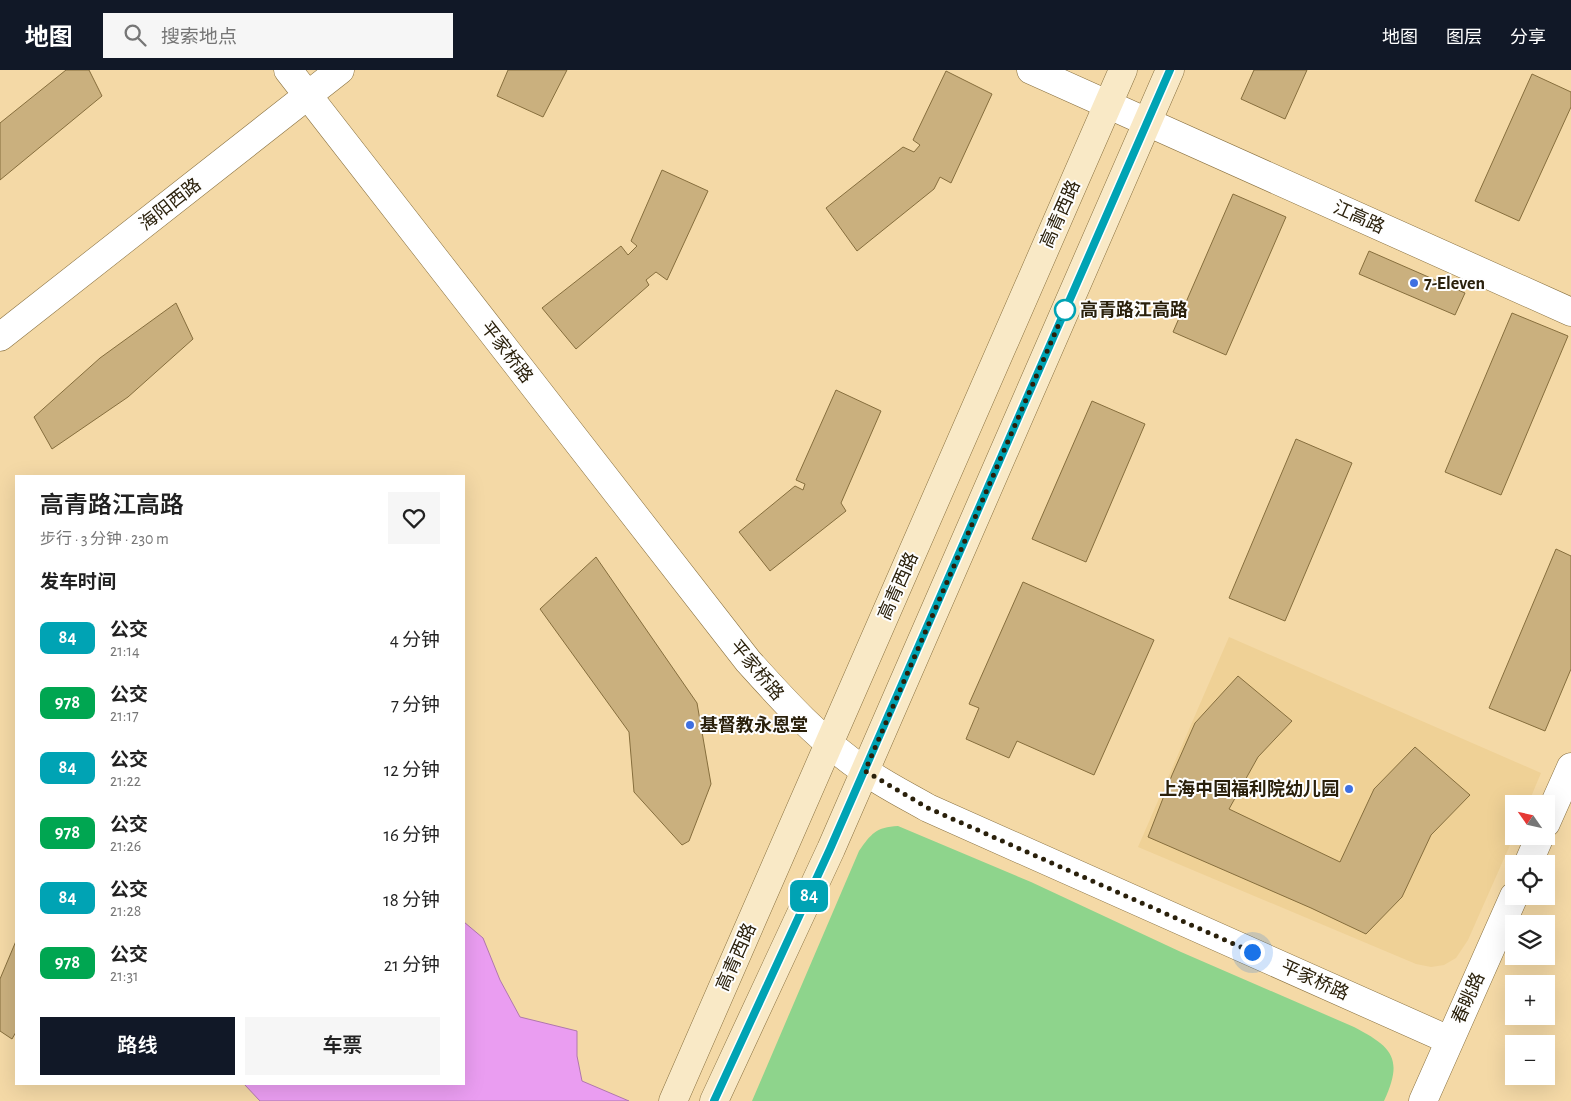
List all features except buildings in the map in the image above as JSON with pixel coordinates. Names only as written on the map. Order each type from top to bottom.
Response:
[{"type":"street","name":"平家桥路","points":[[288,70],[748,661],[790,708],[829,744],[865,771],[928,808],[1449,1040]]},
{"type":"street","name":"海阳西路","points":[[0,337],[340,70]]},
{"type":"street","name":"江高路","points":[[1031,70],[1571,312]]},
{"type":"street","name":"高青西路","points":[[673,1101],[1123,70]]},
{"type":"street","points":[[714,1101],[865,771],[1170,70]]},
{"type":"street","points":[[1555,802],[1571,767]]},
{"type":"street","name":"春眺路","points":[[1424,1101],[1449,1040],[1510,905]]},
{"type":"shaded area","name":"上海中国福利院幼儿园","points":[[1229,637],[1541,773],[1532,795],[1505,795],[1505,845],[1510,845],[1468,940],[1456,958],[1444,965],[1431,967],[1416,964],[1138,847]]},
{"type":"shaded area","points":[[465,923],[483,938],[500,980],[520,1017],[577,1031],[577,1056],[582,1081],[629,1101],[260,1101],[245,1085],[465,1085]]},
{"type":"green space","points":[[898,826],[1031,882],[1181,952],[1367,1034],[1378,1041],[1391,1055],[1393,1074],[1384,1101],[752,1101],[859,851],[867,840],[879,830]]},
{"type":"bus line","name":"84","points":[[714,1101],[830,849],[1170,70]]},
{"type":"place","name":"7-Eleven","points":[[1414,283]]},
{"type":"place","name":"高青路江高路","points":[[1065,310]]},
{"type":"place","name":"基督教永恩堂","points":[[690,725]]},
{"type":"place","name":"上海中国福利院幼儿园","points":[[1349,789]]},
{"type":"route","points":[[1065,310],[865,771],[928,808],[1252,952]]}]
